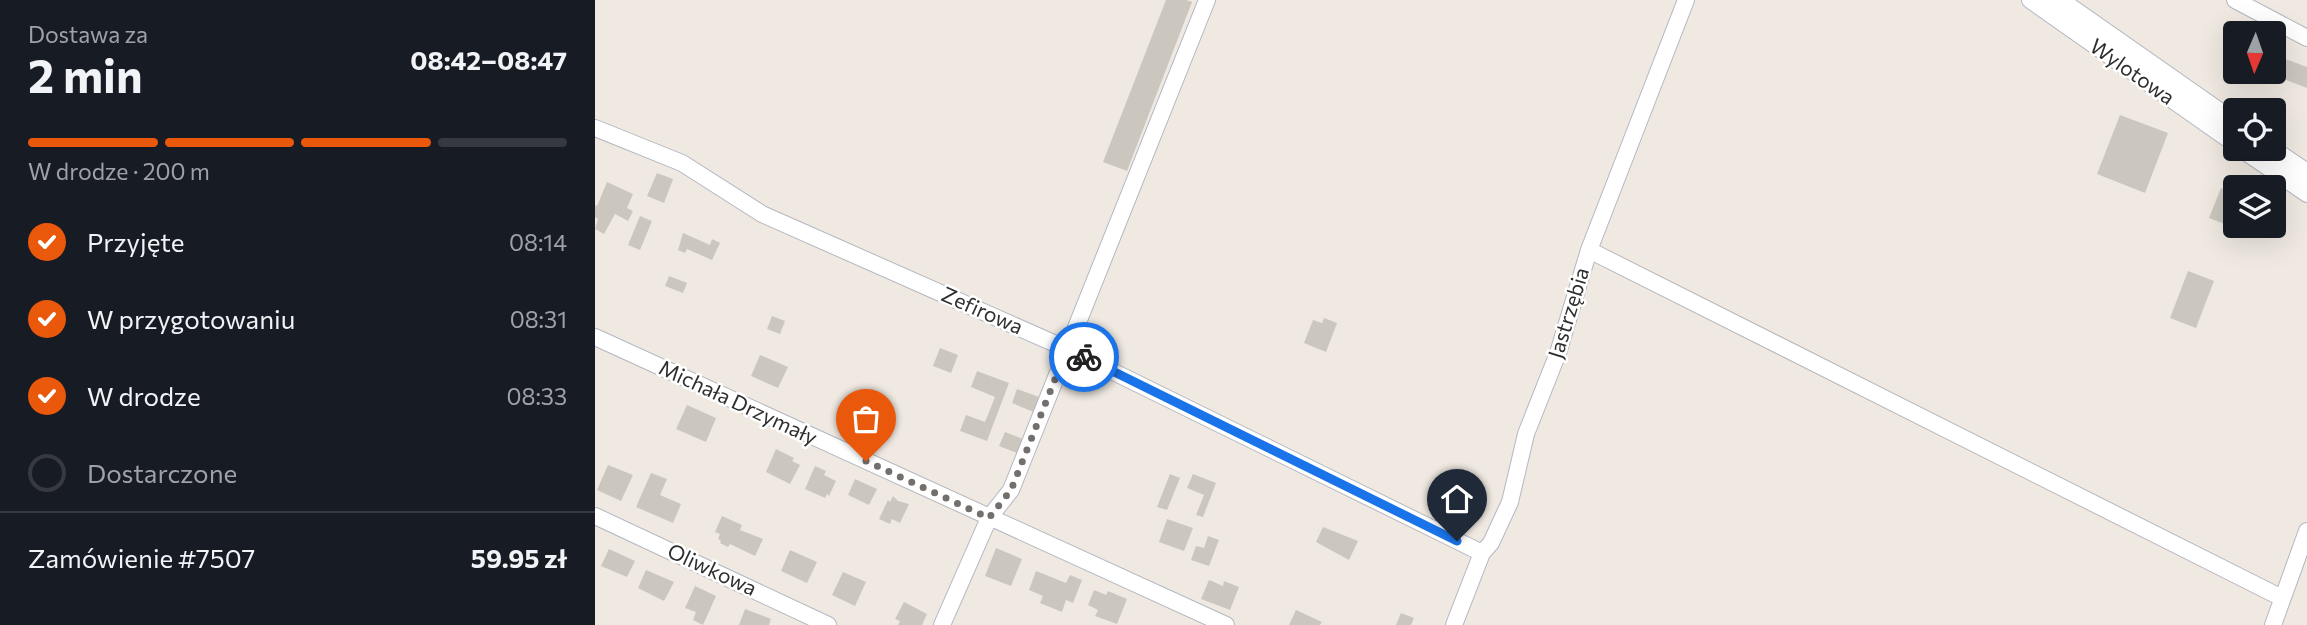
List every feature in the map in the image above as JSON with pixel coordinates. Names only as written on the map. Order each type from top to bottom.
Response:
[{"type":"street","points":[[941,625],[989,518],[1011,490],[1207,0]]},
{"type":"street","name":"Jastrzębia","points":[[1454,625],[1482,552],[1492,543],[1510,502],[1526,434],[1558,354],[1589,250],[1686,0]]},
{"type":"street","name":"Wylotowa","points":[[2030,0],[2223,136]]},
{"type":"street","name":"Wylotowa","points":[[2055,0],[2223,118]]},
{"type":"street","points":[[2235,0],[2307,38]]},
{"type":"street","name":"Zefirowa","points":[[595,128],[682,163],[762,214],[1067,349],[1482,552]]},
{"type":"street","points":[[2259,161],[2307,194]]},
{"type":"street","points":[[2285,161],[2307,176]]},
{"type":"street","points":[[1589,250],[2282,598]]},
{"type":"street","name":"Michała Drzymały","points":[[595,337],[1226,625]]},
{"type":"street","name":"Oliwkowa","points":[[595,516],[828,625]]},
{"type":"street","points":[[2273,625],[2307,531]]},
{"type":"building","points":[[1166,0],[1192,2],[1127,171],[1103,162]]},
{"type":"building","points":[[2286,59],[2307,67],[2307,88],[2286,80]]},
{"type":"building","points":[[2120,115],[2168,133],[2145,193],[2097,174]]},
{"type":"building","points":[[657,173],[673,179],[664,203],[647,196]]},
{"type":"building","points":[[607,182],[633,194],[627,208],[633,211],[628,221],[615,214],[604,234],[595,229],[598,219],[595,217],[595,205],[597,206]]},
{"type":"building","points":[[2221,188],[2223,189],[2223,223],[2209,218]]},
{"type":"building","points":[[640,216],[652,221],[640,250],[628,245]]},
{"type":"building","points":[[683,233],[710,245],[712,239],[720,243],[712,260],[687,249],[685,253],[678,250]]},
{"type":"building","points":[[2188,271],[2214,281],[2196,328],[2170,318]]},
{"type":"building","points":[[669,276],[687,283],[683,293],[665,286]]},
{"type":"building","points":[[772,316],[785,321],[780,334],[767,329]]},
{"type":"building","points":[[1324,318],[1337,323],[1326,352],[1304,343],[1313,320],[1322,323]]},
{"type":"building","points":[[940,348],[958,355],[951,373],[933,366]]},
{"type":"building","points":[[760,355],[788,367],[778,388],[751,376]]},
{"type":"building","points":[[977,371],[1009,383],[987,441],[960,431],[966,415],[985,422],[995,397],[971,387]]},
{"type":"building","points":[[1017,389],[1042,398],[1036,413],[1012,403]]},
{"type":"building","points":[[687,405],[716,418],[706,442],[676,429]]},
{"type":"building","points":[[1005,432],[1023,439],[1017,453],[999,446]]},
{"type":"building","points":[[776,449],[794,458],[792,461],[800,465],[790,484],[766,472]]},
{"type":"building","points":[[608,465],[633,475],[621,501],[597,490]]},
{"type":"building","points":[[815,466],[826,471],[824,475],[836,481],[829,496],[827,494],[825,498],[805,489]]},
{"type":"building","points":[[651,473],[667,479],[660,495],[681,504],[673,523],[636,507]]},
{"type":"building","points":[[1170,474],[1180,478],[1167,510],[1157,507]]},
{"type":"building","points":[[1193,474],[1216,483],[1203,517],[1196,515],[1204,495],[1187,488]]},
{"type":"building","points":[[855,479],[877,489],[869,505],[848,495]]},
{"type":"building","points":[[893,496],[898,501],[909,504],[900,523],[892,519],[890,524],[879,519],[888,500],[890,502]]},
{"type":"building","points":[[722,516],[742,525],[740,530],[763,539],[755,556],[730,544],[728,547],[720,543],[720,534],[715,532]]},
{"type":"building","points":[[1167,519],[1193,528],[1184,551],[1159,542]]},
{"type":"building","points":[[1323,527],[1358,541],[1349,560],[1316,542]]},
{"type":"building","points":[[1208,536],[1219,540],[1209,566],[1191,560],[1196,546],[1204,548]]},
{"type":"building","points":[[996,548],[1022,559],[1011,586],[985,576]]},
{"type":"building","points":[[609,549],[635,561],[627,577],[601,566]]},
{"type":"building","points":[[790,550],[817,562],[807,583],[781,571]]},
{"type":"building","points":[[646,570],[674,582],[664,601],[638,588]]},
{"type":"building","points":[[1036,571],[1066,583],[1070,575],[1082,580],[1073,603],[1066,600],[1062,612],[1040,603],[1043,596],[1029,590]]},
{"type":"building","points":[[843,572],[866,582],[855,606],[832,595]]},
{"type":"building","points":[[1209,580],[1223,586],[1224,581],[1239,587],[1230,610],[1201,599]]},
{"type":"building","points":[[695,586],[716,596],[703,625],[693,620],[696,612],[685,608]]},
{"type":"building","points":[[1094,590],[1106,595],[1108,591],[1127,599],[1117,624],[1095,616],[1098,610],[1088,605]]},
{"type":"building","points":[[904,602],[927,614],[922,625],[898,625],[900,621],[895,619]]},
{"type":"building","points":[[745,609],[771,619],[769,625],[739,625]]},
{"type":"building","points":[[1296,610],[1322,622],[1320,625],[1289,625]]},
{"type":"building","points":[[1401,613],[1414,618],[1411,625],[1396,625]]},
{"type":"way so far","points":[[866,461],[989,518],[1011,490],[1067,349],[1084,357]]},
{"type":"route","points":[[1084,357],[1457,541]]}]
